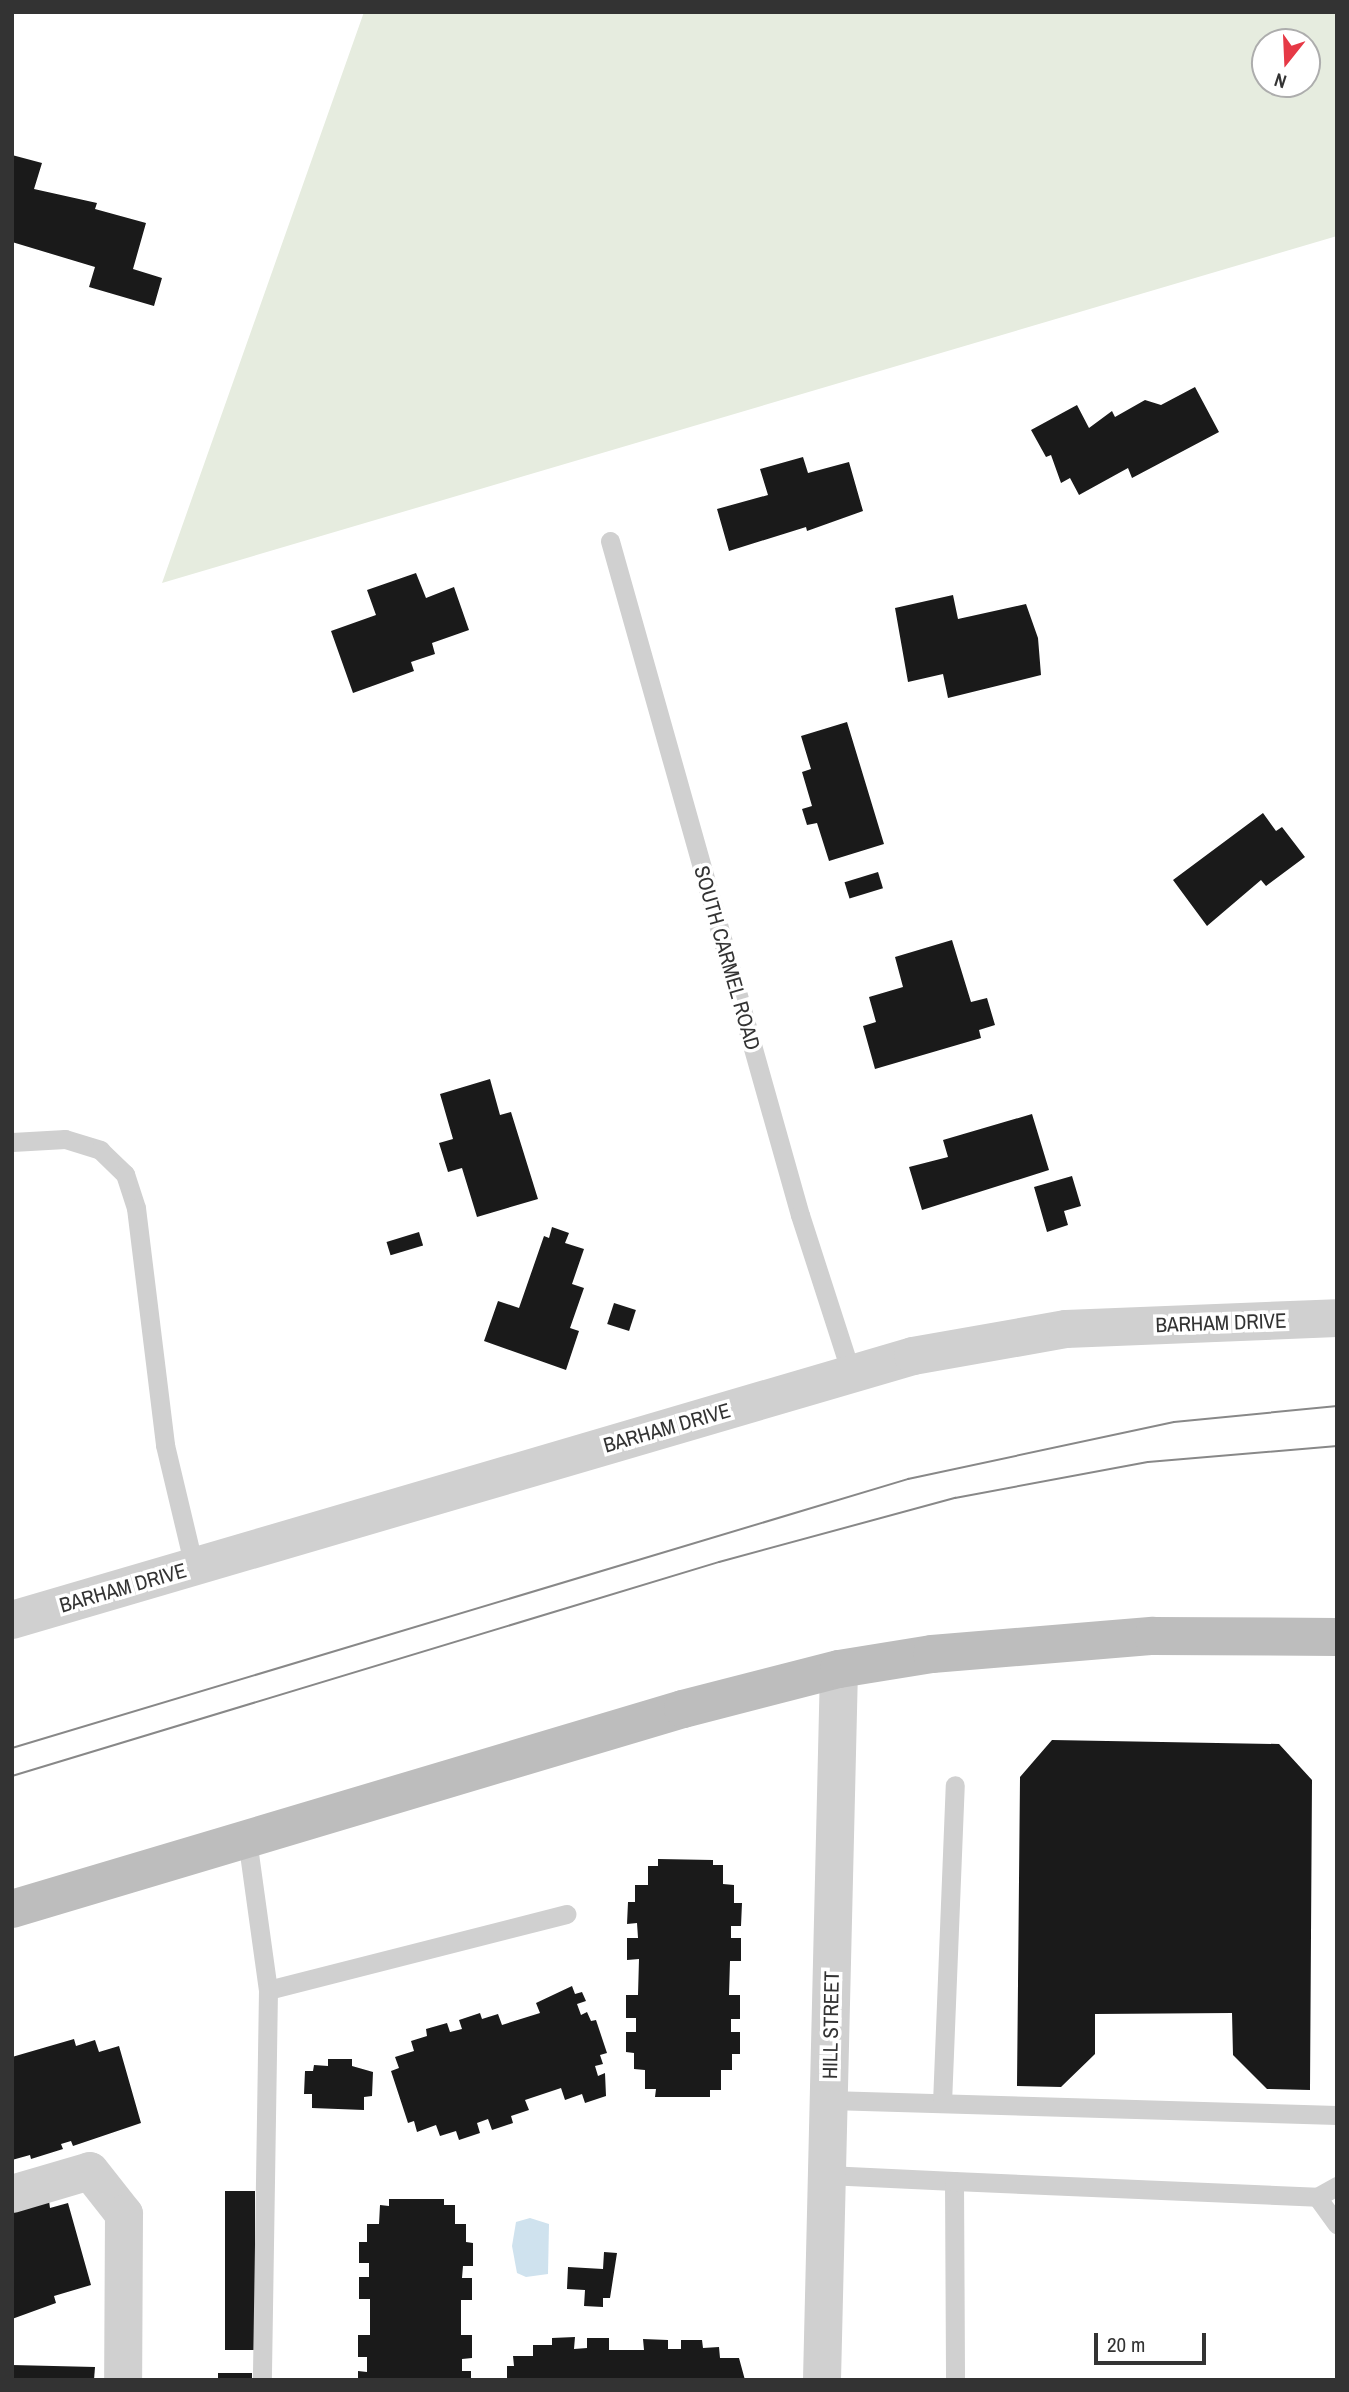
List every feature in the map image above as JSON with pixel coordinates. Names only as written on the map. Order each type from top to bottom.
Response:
[{"type":"main road","points":[[12,1909],[683,1709],[839,1669],[932,1654],[1153,1636],[1337,1637]]},
{"type":"street","name":"BARHAM DRIVE","points":[[12,1620],[913,1356],[1066,1329],[1337,1318]]},
{"type":"street","name":"HILL STREET","points":[[822,2380],[839,1669]]},
{"type":"street","points":[[12,2194],[90,2171],[124,2214],[123,2380]]},
{"type":"lane","name":"SOUTH CARMEL ROAD","points":[[610,541],[796,1202],[851,1373]]},
{"type":"lane","points":[[12,1142],[65,1139],[100,1150],[125,1174],[136,1208],[165,1444],[194,1567]]},
{"type":"lane","points":[[942,2103],[955,1785]]},
{"type":"lane","points":[[247,1839],[268,1990],[262,2380]]},
{"type":"lane","points":[[268,1990],[566,1914]]},
{"type":"lane","points":[[829,2100],[1337,2115]]},
{"type":"lane","points":[[827,2175],[1317,2197],[1337,2186]]},
{"type":"lane","points":[[954,2181],[955,2380]]},
{"type":"lane","points":[[1317,2197],[1337,2225]]},
{"type":"shaded area","points":[[364,12],[1337,12],[1337,236],[162,583]]},
{"type":"water","points":[[530,2218],[549,2224],[548,2274],[526,2277],[517,2273],[512,2246],[516,2222]]},
{"type":"building","points":[[12,155],[42,163],[34,189],[97,203],[95,209],[146,223],[133,269],[162,278],[154,306],[89,287],[95,267],[12,242]]},
{"type":"building","points":[[1195,387],[1219,432],[1132,478],[1128,468],[1079,495],[1070,478],[1061,483],[1051,455],[1046,457],[1031,430],[1077,405],[1089,428],[1112,411],[1115,417],[1145,400],[1161,405]]},
{"type":"building","points":[[803,457],[808,473],[849,462],[863,511],[807,531],[806,527],[729,551],[717,509],[768,495],[760,469]]},
{"type":"building","points":[[416,573],[426,598],[454,587],[469,630],[432,643],[435,654],[411,662],[414,671],[353,693],[331,631],[376,615],[367,590]]},
{"type":"building","points":[[953,595],[958,619],[1026,604],[1038,638],[1041,675],[948,698],[943,674],[908,682],[895,608]]},
{"type":"building","points":[[847,722],[884,844],[829,861],[817,823],[807,825],[802,809],[812,806],[802,772],[811,769],[801,736]]},
{"type":"building","points":[[1263,813],[1276,831],[1282,827],[1305,857],[1266,886],[1261,880],[1207,926],[1173,880]]},
{"type":"building","points":[[878,872],[883,888],[849,898],[845,882]]},
{"type":"building","points":[[952,940],[971,1002],[987,998],[995,1025],[979,1030],[981,1038],[875,1069],[863,1026],[876,1022],[869,997],[903,987],[895,957]]},
{"type":"building","points":[[490,1079],[500,1115],[511,1112],[538,1199],[477,1217],[462,1168],[448,1172],[439,1143],[453,1139],[440,1094]]},
{"type":"building","points":[[1032,1114],[1049,1170],[922,1210],[909,1167],[948,1157],[943,1140]]},
{"type":"building","points":[[1072,1176],[1081,1206],[1064,1211],[1068,1225],[1047,1232],[1034,1187]]},
{"type":"building","points":[[552,1227],[569,1233],[565,1243],[584,1249],[572,1284],[584,1288],[570,1328],[579,1331],[566,1370],[484,1341],[498,1301],[519,1308],[544,1236],[549,1238]]},
{"type":"building","points":[[419,1232],[423,1245],[391,1255],[386,1242]]},
{"type":"building","points":[[614,1303],[636,1310],[629,1331],[607,1324]]},
{"type":"building","points":[[1052,1740],[1279,1744],[1312,1780],[1310,2090],[1267,2089],[1233,2055],[1232,2013],[1095,2014],[1095,2054],[1061,2087],[1017,2086],[1020,1777]]},
{"type":"building","points":[[658,1859],[713,1860],[713,1865],[723,1865],[723,1884],[734,1885],[734,1903],[742,1903],[741,1926],[731,1926],[731,1938],[741,1938],[741,1961],[730,1961],[729,1995],[740,1995],[740,2019],[731,2019],[731,2032],[740,2032],[740,2054],[732,2054],[732,2070],[721,2070],[721,2090],[710,2090],[710,2097],[655,2097],[656,2089],[645,2089],[645,2070],[634,2069],[634,2053],[626,2052],[626,2032],[636,2032],[636,2018],[626,2018],[626,1995],[638,1995],[639,1959],[627,1960],[627,1938],[638,1938],[637,1923],[627,1924],[628,1902],[635,1902],[635,1885],[648,1885],[648,1866],[658,1866]]},
{"type":"building","points":[[572,1986],[575,1994],[582,1992],[586,2001],[577,2004],[581,2015],[587,2012],[591,2021],[596,2020],[607,2053],[600,2055],[603,2064],[595,2066],[598,2076],[605,2073],[606,2096],[585,2103],[582,2094],[565,2100],[561,2088],[525,2100],[529,2110],[511,2116],[513,2123],[492,2130],[488,2119],[477,2123],[480,2133],[459,2140],[456,2131],[440,2136],[436,2125],[417,2132],[414,2121],[408,2123],[391,2071],[399,2068],[395,2057],[414,2051],[411,2041],[427,2036],[426,2029],[447,2023],[450,2032],[462,2029],[459,2020],[480,2013],[482,2019],[498,2014],[502,2025],[540,2013],[536,2003]]},
{"type":"building","points":[[74,2039],[76,2046],[95,2040],[99,2052],[119,2046],[141,2123],[73,2146],[71,2141],[61,2144],[63,2149],[31,2159],[30,2155],[12,2160],[12,2057]]},
{"type":"building","points":[[328,2059],[352,2059],[352,2066],[373,2072],[372,2096],[364,2097],[364,2110],[312,2108],[312,2094],[304,2094],[305,2071],[313,2071],[314,2065],[328,2066]]},
{"type":"building","points":[[225,2191],[255,2191],[255,2350],[225,2350]]},
{"type":"building","points":[[389,2199],[444,2199],[444,2205],[455,2205],[455,2224],[466,2224],[466,2242],[473,2243],[473,2266],[463,2266],[462,2278],[472,2278],[472,2300],[461,2300],[461,2335],[472,2335],[472,2358],[462,2359],[462,2371],[471,2371],[471,2380],[358,2380],[358,2371],[367,2372],[367,2357],[358,2357],[358,2335],[370,2335],[370,2299],[359,2299],[359,2277],[369,2277],[369,2263],[359,2263],[359,2242],[367,2242],[367,2224],[379,2224],[380,2205],[389,2206]]},
{"type":"building","points":[[49,2201],[50,2208],[68,2203],[91,2285],[54,2296],[56,2303],[12,2319],[12,2206]]},
{"type":"building","points":[[604,2252],[617,2253],[610,2298],[603,2298],[603,2307],[584,2306],[585,2290],[567,2289],[568,2267],[603,2269]]},
{"type":"building","points":[[575,2337],[574,2349],[587,2348],[587,2338],[609,2338],[609,2350],[644,2350],[643,2339],[668,2340],[668,2349],[681,2349],[681,2340],[702,2340],[703,2348],[719,2347],[720,2358],[739,2358],[745,2380],[507,2380],[507,2366],[514,2366],[513,2356],[533,2356],[533,2345],[552,2345],[552,2338]]},
{"type":"building","points":[[12,2365],[95,2367],[94,2380],[12,2380]]},
{"type":"building","points":[[218,2373],[252,2373],[252,2380],[218,2380]]},
{"type":"tram line","points":[[12,1748],[908,1479],[1174,1422],[1337,1406]]},
{"type":"tram line","points":[[12,1776],[719,1562],[955,1498],[1148,1462],[1337,1446]]}]
